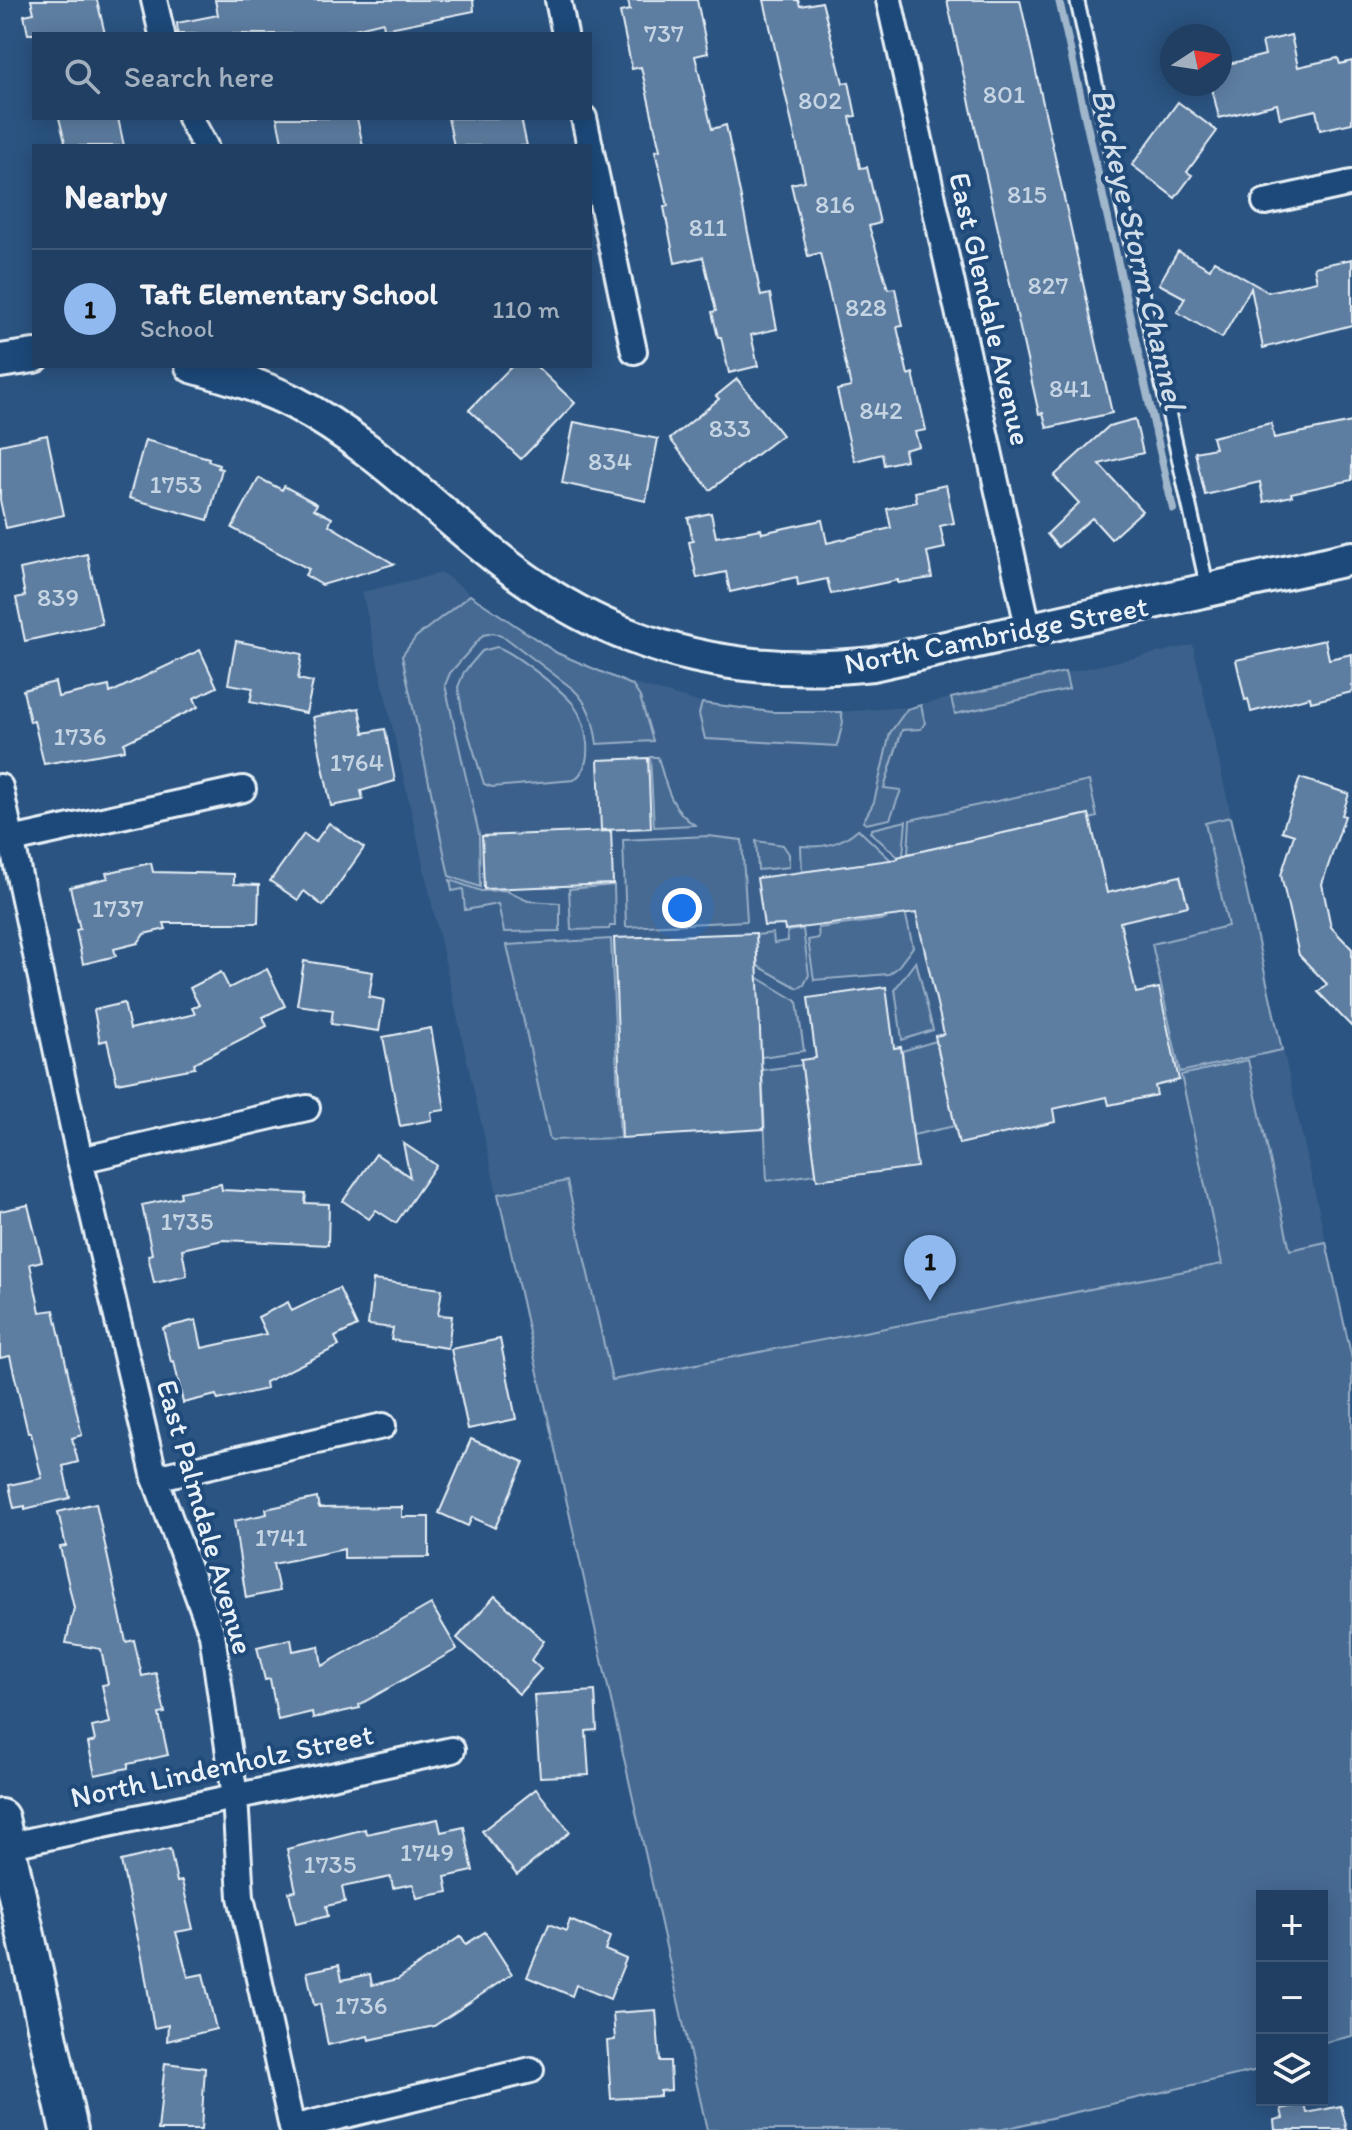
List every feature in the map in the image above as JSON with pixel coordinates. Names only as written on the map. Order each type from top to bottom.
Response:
[{"type":"main road","points":[[3,1832],[69,2130]]},
{"type":"street","points":[[154,0],[162,32]]},
{"type":"street","points":[[558,0],[565,32]]},
{"type":"street","name":"East Glendale Avenue","points":[[889,0],[1029,631]]},
{"type":"street","points":[[191,120],[204,144]]},
{"type":"street","points":[[584,120],[590,144]]},
{"type":"street","points":[[592,155],[634,351]]},
{"type":"street","points":[[1265,202],[1352,183]]},
{"type":"street","points":[[0,361],[32,356]]},
{"type":"street","name":"North Cambridge Street","points":[[205,368],[263,377],[354,441],[537,587],[585,616],[627,636],[659,646],[752,666],[821,669],[898,659],[1352,558]]},
{"type":"street","name":"East Palmdale Avenue","points":[[0,787],[80,1160],[155,1478],[212,1634],[235,1797],[241,1897],[292,2128],[531,2070]]},
{"type":"street","points":[[12,840],[243,789]]},
{"type":"street","points":[[80,1160],[307,1108]]},
{"type":"street","points":[[155,1478],[383,1426]]},
{"type":"street","name":"North Lindenholz Street","points":[[3,1832],[235,1797],[452,1750]]},
{"type":"lane","points":[[1077,0],[1209,591]]},
{"type":"shaded area","points":[[442,573],[515,627],[580,664],[627,682],[702,703],[772,712],[823,713],[909,707],[1193,645],[1352,1359],[1352,2036],[1328,2042],[1328,1890],[1256,1890],[1256,2070],[999,2130],[707,2130],[362,592]]},
{"type":"shaded area","points":[[470,595],[557,653],[632,685],[640,697],[653,741],[597,744],[590,714],[573,689],[506,638],[494,633],[483,635],[450,673],[445,685],[479,834],[480,887],[449,876],[402,656],[416,637]]},
{"type":"shaded area","points":[[497,647],[549,681],[578,712],[585,732],[587,754],[581,773],[574,780],[492,787],[484,784],[463,716],[458,687],[464,672],[482,651]]},
{"type":"shaded area","points":[[1065,672],[1069,689],[955,714],[951,698]]},
{"type":"shaded area","points":[[702,703],[772,712],[841,712],[843,722],[837,746],[705,739],[699,714]]},
{"type":"shaded area","points":[[921,705],[925,723],[921,729],[902,730],[884,788],[901,790],[890,819],[866,824],[863,822],[874,802],[890,733],[907,709]]},
{"type":"shaded area","points":[[650,757],[658,757],[674,803],[695,825],[654,827]]},
{"type":"shaded area","points":[[1089,781],[1097,817],[1090,819],[1089,814],[908,854],[910,820]]},
{"type":"shaded area","points":[[1230,817],[1282,1050],[1180,1072],[1152,944],[1228,926],[1205,823]]},
{"type":"shaded area","points":[[906,821],[903,856],[898,857],[870,832],[872,829]]},
{"type":"shaded area","points":[[858,829],[895,864],[876,862],[802,872],[801,846],[832,844]]},
{"type":"shaded area","points":[[708,836],[742,840],[747,921],[626,927],[623,840]]},
{"type":"shaded area","points":[[756,841],[783,845],[789,854],[789,867],[758,870]]},
{"type":"shaded area","points":[[450,880],[481,891],[505,890],[528,901],[560,903],[560,931],[504,932],[498,904],[465,910],[463,889],[452,891]]},
{"type":"shaded area","points":[[614,885],[615,926],[609,929],[571,930],[569,889]]},
{"type":"shaded area","points":[[902,913],[906,916],[913,947],[897,968],[889,974],[814,980],[808,940],[819,938],[818,928],[886,919],[886,916]]},
{"type":"shaded area","points":[[803,929],[809,975],[804,985],[798,988],[758,966],[756,935],[773,933],[774,943],[788,941],[787,931]]},
{"type":"shaded area","points":[[611,939],[620,1138],[550,1140],[507,945]]},
{"type":"shaded area","points":[[916,961],[933,1030],[902,1040],[895,989]]},
{"type":"shaded area","points":[[757,977],[797,1001],[804,1051],[761,1057]]},
{"type":"shaded area","points":[[936,1041],[955,1126],[913,1135],[902,1051]]},
{"type":"shaded area","points":[[1248,1060],[1290,1250],[1326,1242],[1352,1359],[1352,2036],[1328,2042],[1328,1890],[1256,1890],[1256,2070],[999,2130],[707,2130],[498,1194],[567,1181],[612,1380],[1222,1264],[1181,1075]]},
{"type":"shaded area","points":[[802,1065],[816,1174],[767,1181],[762,1070]]},
{"type":"building","points":[[31,0],[97,0],[105,32],[28,34],[24,15],[34,13]]},
{"type":"building","points":[[215,0],[473,0],[474,11],[384,29],[383,22],[342,32],[178,32],[177,23],[218,15]]},
{"type":"building","points":[[628,0],[697,0],[708,53],[695,56],[712,129],[726,125],[761,296],[770,294],[777,329],[751,335],[758,366],[729,373],[712,312],[716,311],[703,257],[675,263],[664,207],[668,206],[655,151],[660,150],[641,67],[632,69],[620,12],[630,10]]},
{"type":"building","points":[[764,0],[798,0],[800,6],[822,2],[843,83],[849,82],[856,116],[850,117],[860,168],[867,167],[880,223],[869,226],[888,289],[895,288],[903,326],[897,327],[908,375],[913,373],[926,430],[915,432],[919,446],[904,450],[906,460],[884,465],[882,454],[855,461],[850,445],[837,390],[851,387],[820,253],[808,256],[791,184],[805,181]]},
{"type":"building","points":[[947,0],[1020,0],[1112,413],[1047,428],[1043,413],[1039,414]]},
{"type":"building","points":[[1291,35],[1298,67],[1338,58],[1340,64],[1352,61],[1352,123],[1320,130],[1316,110],[1280,118],[1277,104],[1219,118],[1214,96],[1232,96],[1232,63],[1265,55],[1262,42]]},
{"type":"building","points":[[1178,102],[1217,131],[1187,172],[1192,175],[1175,198],[1132,165]]},
{"type":"building","points":[[60,120],[118,120],[124,144],[66,144]]},
{"type":"building","points":[[277,120],[357,120],[363,144],[283,144]]},
{"type":"building","points":[[448,120],[521,120],[527,144],[454,144]]},
{"type":"building","points":[[1178,251],[1210,269],[1214,261],[1268,292],[1317,281],[1314,267],[1352,259],[1352,325],[1263,348],[1251,288],[1222,338],[1177,312],[1185,298],[1159,284]]},
{"type":"building","points":[[510,368],[538,368],[575,403],[521,459],[469,410]]},
{"type":"building","points":[[737,379],[782,435],[710,490],[670,439],[719,399],[716,396]]},
{"type":"building","points":[[1135,419],[1143,453],[1099,464],[1142,511],[1111,539],[1092,518],[1058,547],[1047,534],[1079,503],[1054,476],[1109,426]]},
{"type":"building","points":[[574,422],[658,439],[646,501],[562,483]]},
{"type":"building","points":[[1352,422],[1352,480],[1264,502],[1260,482],[1205,495],[1195,452],[1215,448],[1212,437],[1271,423],[1274,438]]},
{"type":"building","points":[[47,435],[64,515],[6,528],[0,500],[0,445]]},
{"type":"building","points":[[145,440],[209,458],[208,461],[219,465],[218,468],[222,469],[208,520],[129,498]]},
{"type":"building","points":[[259,478],[282,490],[284,486],[317,504],[314,509],[332,518],[329,525],[394,564],[322,585],[305,575],[309,569],[232,528]]},
{"type":"building","points":[[946,485],[954,523],[940,526],[945,548],[927,552],[932,578],[898,583],[898,580],[831,594],[827,579],[798,585],[797,577],[730,592],[726,572],[697,578],[689,542],[693,541],[688,518],[711,513],[716,537],[761,529],[762,533],[822,520],[827,543],[891,528],[887,509],[917,502],[915,492]]},
{"type":"building","points":[[87,554],[102,624],[25,641],[16,598],[25,596],[20,569]]},
{"type":"building","points":[[1325,640],[1329,659],[1352,654],[1352,692],[1311,702],[1310,697],[1251,712],[1248,699],[1245,700],[1236,660]]},
{"type":"building","points":[[236,641],[302,654],[298,679],[313,682],[306,713],[250,702],[253,688],[228,684]]},
{"type":"building","points":[[200,650],[217,687],[194,698],[198,707],[124,743],[125,750],[44,764],[23,690],[55,682],[58,697],[109,686],[110,693]]},
{"type":"building","points":[[359,708],[364,733],[385,729],[395,781],[361,791],[363,800],[331,806],[313,717]]},
{"type":"building","points":[[648,758],[651,828],[601,830],[598,760]]},
{"type":"building","points":[[1300,778],[1349,794],[1342,815],[1345,816],[1322,884],[1331,927],[1352,949],[1352,1027],[1318,992],[1327,984],[1299,955],[1281,875],[1294,835],[1282,831]]},
{"type":"building","points":[[1089,814],[1107,893],[1180,876],[1188,906],[1120,922],[1136,993],[1159,988],[1179,1080],[1155,1086],[1157,1095],[1109,1105],[1107,1097],[1053,1109],[1055,1122],[959,1144],[935,1036],[944,1034],[916,913],[785,930],[784,925],[764,926],[757,878],[898,859],[908,854]]},
{"type":"building","points":[[329,823],[364,848],[323,906],[304,891],[298,900],[270,881],[304,834],[315,842]]},
{"type":"building","points":[[611,831],[613,884],[484,889],[482,836]]},
{"type":"building","points":[[151,863],[153,872],[234,874],[234,884],[259,885],[258,923],[164,923],[166,929],[144,934],[138,943],[114,949],[116,956],[83,964],[76,930],[80,929],[70,887],[108,878],[106,873]]},
{"type":"building","points":[[756,933],[764,1129],[622,1138],[614,938]]},
{"type":"building","points":[[304,961],[373,972],[369,997],[384,1000],[379,1031],[331,1024],[333,1010],[297,1005]]},
{"type":"building","points":[[267,969],[285,1006],[263,1017],[267,1026],[194,1063],[195,1068],[117,1083],[107,1040],[100,1042],[94,1010],[124,1003],[130,1029],[195,1014],[192,1008],[199,1005],[190,988],[221,972],[229,988]]},
{"type":"building","points":[[886,987],[894,1048],[901,1047],[917,1167],[817,1180],[801,1060],[816,1058],[808,998]]},
{"type":"building","points":[[431,1028],[445,1110],[431,1112],[432,1120],[400,1126],[383,1037]]},
{"type":"building","points":[[403,1143],[436,1165],[396,1223],[376,1210],[369,1219],[343,1201],[376,1154],[410,1177]]},
{"type":"building","points":[[221,1184],[222,1190],[306,1194],[305,1203],[329,1204],[328,1245],[223,1240],[182,1249],[187,1276],[154,1283],[148,1255],[152,1254],[142,1205],[181,1197],[180,1192]]},
{"type":"building","points":[[28,1205],[42,1261],[30,1264],[40,1312],[54,1310],[82,1435],[72,1438],[78,1462],[63,1466],[70,1498],[25,1509],[25,1506],[14,1508],[9,1485],[42,1478],[10,1356],[0,1358],[0,1211]]},
{"type":"building","points":[[373,1280],[442,1289],[438,1315],[452,1316],[448,1348],[391,1340],[393,1328],[368,1325]]},
{"type":"building","points":[[339,1288],[357,1326],[335,1337],[339,1346],[265,1382],[266,1389],[218,1400],[216,1395],[183,1403],[163,1328],[196,1320],[202,1348],[266,1334],[258,1317],[288,1302],[292,1311]]},
{"type":"building","points":[[500,1339],[516,1419],[468,1429],[451,1349]]},
{"type":"building","points":[[471,1439],[524,1462],[495,1528],[472,1517],[468,1526],[439,1513]]},
{"type":"building","points":[[317,1498],[319,1508],[402,1507],[402,1517],[429,1517],[429,1557],[344,1558],[344,1549],[273,1564],[279,1591],[246,1598],[234,1521],[267,1514],[266,1509]]},
{"type":"building","points":[[96,1503],[126,1642],[134,1640],[142,1676],[156,1673],[165,1713],[159,1714],[168,1755],[95,1775],[88,1743],[95,1741],[92,1727],[110,1723],[102,1685],[108,1684],[101,1649],[66,1643],[74,1608],[60,1547],[66,1546],[58,1512]]},
{"type":"building","points":[[495,1596],[544,1641],[531,1660],[541,1669],[519,1694],[457,1638]]},
{"type":"building","points":[[431,1604],[457,1649],[359,1705],[360,1708],[313,1718],[312,1712],[278,1720],[270,1679],[265,1680],[257,1647],[291,1639],[293,1651],[319,1646],[322,1666]]},
{"type":"building","points":[[595,1691],[597,1730],[586,1731],[589,1775],[540,1777],[534,1695]]},
{"type":"building","points":[[536,1789],[570,1832],[517,1875],[482,1831]]},
{"type":"building","points":[[438,1819],[441,1832],[464,1827],[473,1871],[445,1877],[448,1892],[417,1898],[413,1884],[393,1888],[391,1877],[342,1887],[345,1902],[326,1906],[328,1916],[296,1924],[289,1892],[296,1891],[287,1849],[365,1829],[366,1834]]},
{"type":"building","points":[[170,1849],[177,1882],[182,1881],[193,1929],[176,1932],[188,1977],[203,1974],[216,2029],[167,2041],[168,2025],[154,2028],[121,1861]]},
{"type":"building","points":[[570,1920],[610,1937],[605,1950],[626,1959],[610,1999],[576,1985],[572,1996],[527,1977],[549,1924],[566,1931]]},
{"type":"building","points":[[485,1932],[512,1974],[434,2026],[328,2045],[320,2004],[314,2005],[307,1972],[339,1965],[342,1980],[370,1974],[372,1985],[398,1979],[461,1936],[466,1944]]},
{"type":"building","points":[[656,2010],[660,2061],[670,2061],[671,2090],[660,2091],[660,2096],[611,2099],[607,2041],[615,2040],[613,2013]]},
{"type":"building","points":[[165,2063],[205,2068],[201,2130],[158,2130]]},
{"type":"building","points":[[1305,2106],[1307,2113],[1341,2106],[1347,2130],[1275,2130],[1274,2120],[1283,2118],[1281,2109]]},
{"type":"waterway","name":"Buckeye Storm Channel","points":[[1059,0],[1173,509]]},
{"type":"place","name":"Taft Elementary School","points":[[930,1301]]}]
